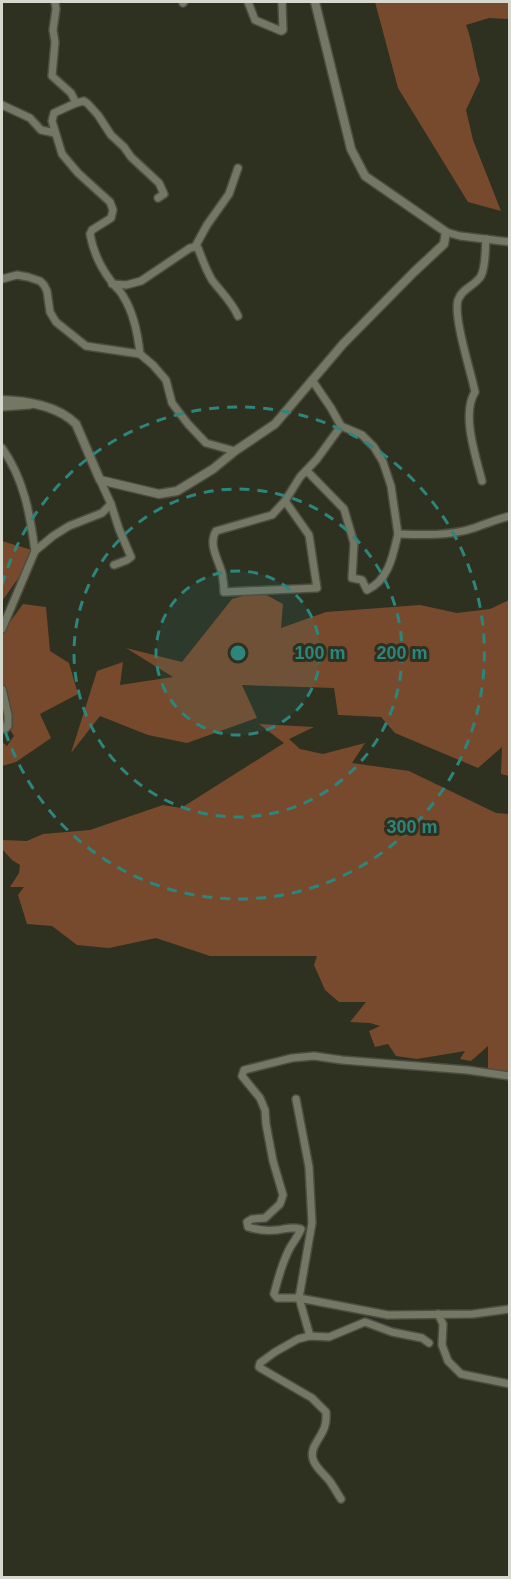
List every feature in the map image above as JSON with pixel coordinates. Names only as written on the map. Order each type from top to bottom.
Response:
[{"type":"street","points":[[55,2],[56,42],[51,76],[71,93],[76,103]]},
{"type":"street","points":[[248,2],[255,20],[281,31],[283,30],[282,2]]},
{"type":"street","points":[[315,2],[351,148],[365,176],[446,232],[510,242]]},
{"type":"street","points":[[140,354],[133,318],[123,296],[103,270],[90,234],[111,218],[113,210],[110,202],[78,173],[62,154],[52,121],[54,113],[76,103],[84,101],[88,104],[111,135],[159,183],[164,194],[158,198]]},
{"type":"street","points":[[2,105],[30,118],[41,130],[55,133]]},
{"type":"street","points":[[112,284],[126,285],[141,281],[190,248],[195,247],[229,194],[238,168]]},
{"type":"street","points":[[100,480],[159,495],[177,491],[213,469],[275,424],[343,344],[444,243],[446,232]]},
{"type":"street","points":[[482,481],[473,444],[469,412],[471,399],[475,392],[461,336],[457,309],[462,292],[482,274],[486,239]]},
{"type":"street","points":[[195,247],[198,248],[212,279],[238,316]]},
{"type":"street","points":[[2,279],[16,275],[40,281],[47,291],[50,312],[56,322],[86,346],[140,354],[165,380],[172,403],[206,443],[235,451]]},
{"type":"street","points":[[307,471],[344,509],[354,543],[352,578],[362,580],[367,590],[375,586],[390,566],[398,534],[391,486],[374,447],[362,435],[341,426],[312,381]]},
{"type":"street","points":[[2,400],[20,400],[39,405],[60,412],[76,424],[131,557],[114,565]]},
{"type":"street","points":[[2,407],[39,405]]},
{"type":"street","points":[[285,501],[309,535],[317,588],[225,592],[212,543],[212,537],[216,531],[272,515],[341,426]]},
{"type":"street","points":[[2,448],[18,476],[30,511],[35,551]]},
{"type":"street","points":[[2,629],[35,551],[69,526],[102,513],[111,504]]},
{"type":"street","points":[[398,534],[430,535],[455,532],[510,516]]},
{"type":"street","points":[[2,689],[8,726],[5,729],[2,727]]},
{"type":"street","points":[[510,1076],[314,1056],[292,1058],[244,1070],[242,1076],[260,1098],[265,1110],[273,1161],[283,1195],[280,1204],[274,1210],[265,1218],[252,1219],[247,1222],[248,1227],[274,1230],[295,1227],[301,1229],[291,1245],[277,1278],[274,1294],[277,1298],[299,1298],[388,1315],[473,1314],[510,1308]]},
{"type":"street","points":[[296,1099],[309,1167],[312,1223],[299,1298],[310,1336]]},
{"type":"street","points":[[438,1314],[443,1324],[442,1345],[447,1361],[461,1374],[510,1384]]},
{"type":"street","points":[[341,1499],[313,1460],[313,1448],[326,1426],[326,1412],[312,1398],[260,1367],[260,1363],[298,1339],[310,1336],[329,1337],[366,1322],[392,1332],[422,1338],[429,1343]]},
{"type":"shaded area","points":[[375,2],[509,2],[509,19],[489,18],[466,25],[480,80],[466,110],[473,140],[501,211],[468,202],[398,88]]},
{"type":"shaded area","points":[[2,541],[35,551],[30,562],[2,601]]},
{"type":"shaded area","points":[[259,591],[283,604],[281,628],[326,612],[420,605],[457,613],[490,609],[509,600],[509,776],[501,774],[502,747],[478,768],[395,733],[381,717],[338,715],[334,688],[242,685],[257,718],[187,743],[148,735],[100,716],[71,753],[97,671],[123,662],[120,685],[173,677],[126,648],[182,662],[232,599]]},
{"type":"shaded area","points":[[23,604],[46,607],[50,651],[69,663],[78,694],[40,714],[51,738],[16,762],[2,766],[2,742],[7,746],[14,736],[8,726],[8,715],[2,711],[2,633]]},
{"type":"shaded area","points":[[259,724],[314,727],[289,739],[300,749],[323,754],[365,743],[352,763],[409,771],[496,813],[509,814],[509,1080],[506,1077],[488,1073],[488,1046],[471,1061],[460,1059],[465,1051],[417,1059],[396,1056],[388,1044],[375,1047],[369,1031],[380,1026],[350,1022],[366,1002],[339,1002],[325,990],[314,965],[317,956],[210,956],[156,938],[109,948],[77,945],[52,926],[27,924],[18,895],[24,887],[10,887],[19,873],[20,865],[2,849],[2,840],[27,841],[43,834],[90,830],[163,805],[181,808],[284,743]]}]
